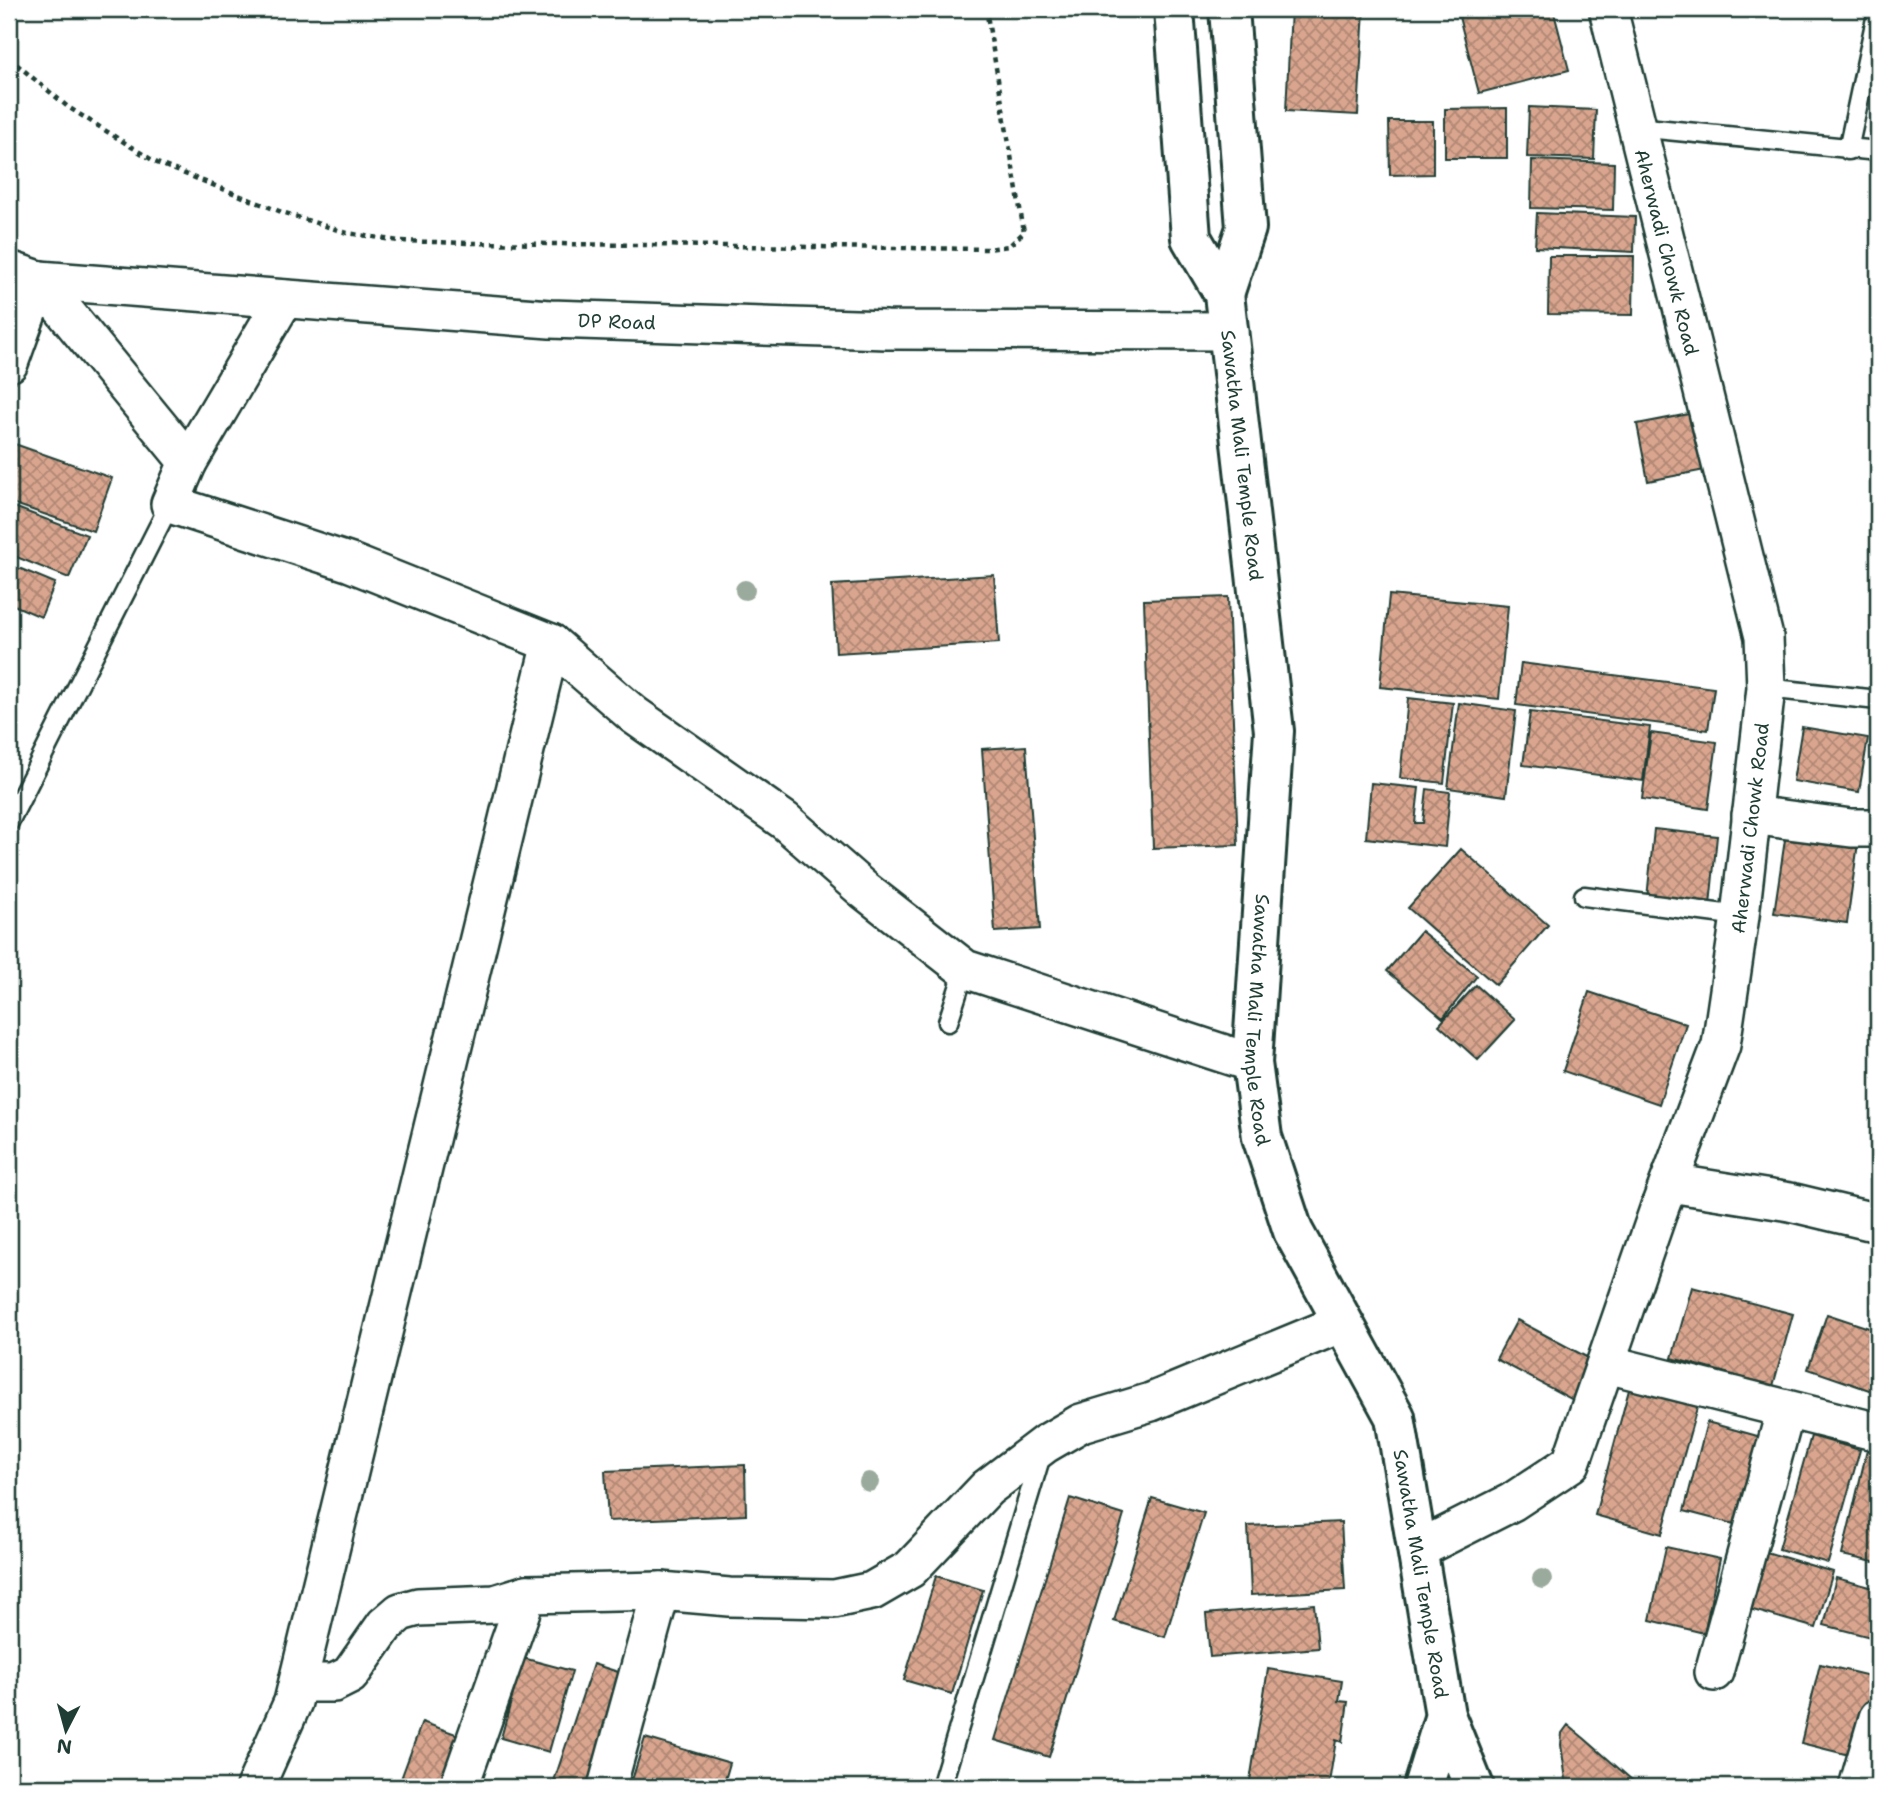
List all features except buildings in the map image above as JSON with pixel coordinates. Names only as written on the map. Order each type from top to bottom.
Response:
[{"type":"street","name":"Sawatha Mali Temple Road","points":[[1174,9],[1191,238],[1224,294],[1274,731],[1252,1063],[1262,1137],[1293,1231],[1395,1417],[1445,1714],[1474,1787]]},
{"type":"street","name":"Sawatha Mali Temple Road","points":[[1224,294],[1246,228],[1229,9]]},
{"type":"street","name":"Aherwadi Chowk Road","points":[[1419,1549],[1513,1502],[1571,1463],[1721,1045],[1740,916],[1766,688],[1764,637],[1608,9]]},
{"type":"street","name":"DP Road","points":[[24,275],[284,299],[564,320],[887,330],[1229,331]]},
{"type":"street","points":[[9,363],[24,275]]},
{"type":"street","points":[[24,275],[188,462]]},
{"type":"street","points":[[284,299],[188,462],[170,504],[351,562],[551,643],[634,715],[785,821],[864,890],[965,969],[1252,1063]]},
{"type":"street","points":[[255,1787],[293,1702],[298,1683],[551,643]]},
{"type":"street","points":[[1751,815],[1851,828],[1878,828]]},
{"type":"street","points":[[1670,1183],[1790,1202],[1878,1223]]},
{"type":"street","points":[[298,1683],[334,1683],[350,1675],[385,1625],[400,1612],[418,1607],[495,1604],[527,1594],[661,1591],[729,1597],[834,1599],[872,1591],[910,1569],[987,1489],[1045,1444],[1081,1423],[1151,1402],[1342,1323]]},
{"type":"street","points":[[1608,1364],[1878,1432]]},
{"type":"street","points":[[1714,1672],[1786,1409]]},
{"type":"street","points":[[607,1787],[661,1591]]},
{"type":"street","points":[[459,1787],[527,1594]]},
{"type":"street","name":"Sawatha Mali Temple Road","points":[[1419,1782],[1445,1714]]},
{"type":"street","points":[[1858,1787],[1878,1718]]},
{"type":"lane","points":[[1848,150],[1878,9]]},
{"type":"lane","points":[[1636,127],[1878,151]]},
{"type":"lane","points":[[9,822],[170,504]]},
{"type":"lane","points":[[1766,688],[1878,701]]},
{"type":"lane","points":[[1584,896],[1740,916]]},
{"type":"lane","points":[[948,1022],[965,969]]},
{"type":"lane","points":[[941,1787],[1045,1444]]},
{"type":"path","points":[[9,58],[68,107],[157,163],[279,211],[347,233],[399,241],[468,243],[988,249],[1009,246],[1024,232],[986,9]]}]
